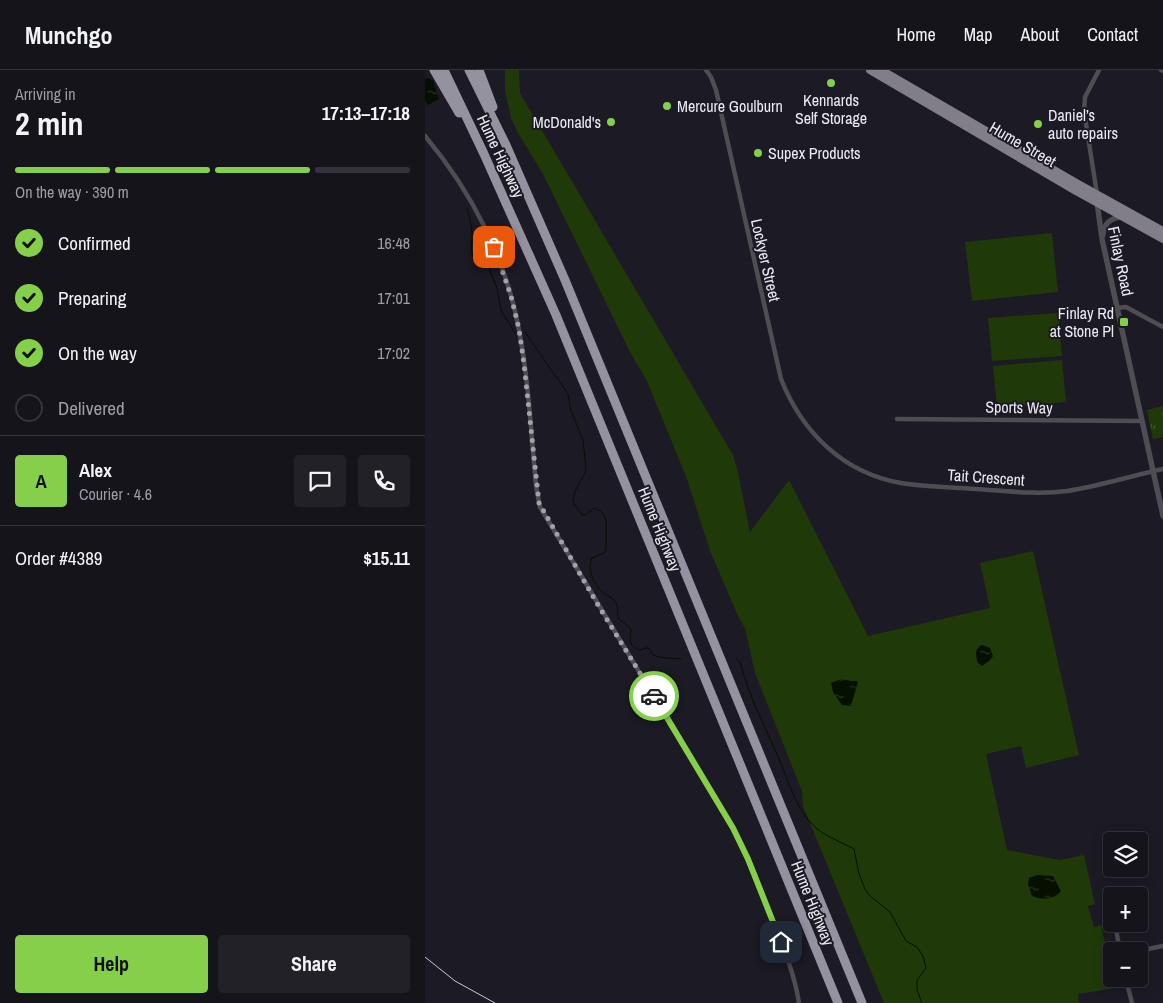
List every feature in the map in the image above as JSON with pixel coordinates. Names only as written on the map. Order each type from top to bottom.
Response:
[{"type":"highway","points":[[434,70],[485,154]]},
{"type":"highway","name":"Hume Highway","points":[[444,70],[485,154],[556,315],[838,1003]]},
{"type":"highway","name":"Hume Highway","points":[[469,70],[506,145],[565,280],[862,1003]]},
{"type":"highway","points":[[479,70],[506,145]]},
{"type":"main road","name":"Hume Street","points":[[870,70],[1097,199],[1163,231]]},
{"type":"main road","name":"Hume Street","points":[[881,70],[1097,199],[1125,218],[1163,239]]},
{"type":"street","name":"Lockyer Street","points":[[706,70],[716,90],[781,379],[793,408],[811,432],[825,446]]},
{"type":"street","name":"Finlay Road","points":[[1099,70],[1085,97],[1084,111],[1102,239],[1163,516]]},
{"type":"street","points":[[425,136],[452,172],[471,202],[494,247],[506,280],[522,348],[536,486],[540,507],[733,828],[748,859],[785,951],[796,983],[799,1003]]},
{"type":"street","points":[[1102,239],[1104,228],[1109,221],[1125,218]]},
{"type":"street","points":[[1117,308],[1126,307],[1163,327]]},
{"type":"street","name":"Sports Way","points":[[897,419],[1141,421]]},
{"type":"street","name":"Tait Crescent","points":[[825,446],[839,457],[871,474],[924,486],[1052,492],[1083,488],[1163,469]]},
{"type":"street","points":[[1148,949],[1163,946]]},
{"type":"street","points":[[1128,987],[1132,1003]]},
{"type":"green space","points":[[505,70],[519,70],[520,93],[733,455],[750,532],[789,480],[868,636],[990,608],[980,563],[1033,551],[1079,755],[1026,768],[1021,746],[986,754],[1007,850],[1060,860],[1084,855],[1095,904],[1088,906],[1094,927],[1101,925],[1105,942],[1103,942],[1103,987],[1115,988],[1078,994],[1079,1003],[884,1003],[803,806],[802,791],[755,673],[745,628],[710,551],[687,479],[647,381],[629,350],[543,174],[518,133],[511,118],[505,90]]},
{"type":"green space","points":[[1052,233],[1058,292],[972,301],[965,242]]},
{"type":"green space","points":[[1058,313],[1062,356],[992,361],[988,318]]},
{"type":"green space","points":[[1062,360],[1066,402],[997,408],[993,366]]},
{"type":"green space","points":[[1163,406],[1163,437],[1153,439],[1147,410]]},
{"type":"water","points":[[425,79],[433,80],[439,99],[428,105],[425,101]]},
{"type":"water","points":[[982,645],[990,648],[993,656],[982,666],[978,663],[976,655],[978,648]]},
{"type":"water","points":[[841,679],[858,682],[851,706],[842,705],[833,692],[831,683]]},
{"type":"water","points":[[1037,875],[1053,876],[1061,891],[1055,896],[1048,898],[1032,896],[1028,884],[1029,878]]},
{"type":"waterway","points":[[467,208],[472,233],[472,254],[476,261],[485,263],[489,268],[497,288],[501,310],[515,333]]},
{"type":"waterway","points":[[525,332],[568,394],[571,411],[583,440],[586,468],[575,491],[573,502],[582,515],[585,515],[594,508],[601,512],[606,520],[606,549],[604,553],[592,558],[590,566],[593,580],[601,591],[616,603],[618,618],[631,629],[630,641],[633,646],[640,650],[649,648],[653,655],[658,657],[681,659]]},
{"type":"waterway","points":[[736,659],[740,662],[753,699],[793,793],[806,817],[821,832],[854,849],[859,874],[865,889],[869,895],[890,912],[906,941],[917,947],[923,956],[926,968],[917,980],[917,990],[922,1003]]},
{"type":"railway","points":[[425,957],[455,981],[495,1003]]},
{"type":"way so far","points":[[494,247],[511,296],[519,329],[539,503],[598,605],[654,696]]},
{"type":"place","name":"Kennards Self Storage","points":[[831,83]]},
{"type":"place","name":"Mercure Goulburn","points":[[667,106]]},
{"type":"place","name":"McDonald's","points":[[611,122]]},
{"type":"place","name":"Daniel’s auto repairs","points":[[1038,124]]},
{"type":"place","name":"Supex Products","points":[[758,153]]},
{"type":"place","name":"Finlay Rd at Stone Pl","points":[[1124,322]]},
{"type":"route","points":[[654,696],[733,828],[748,859],[781,942]]}]
